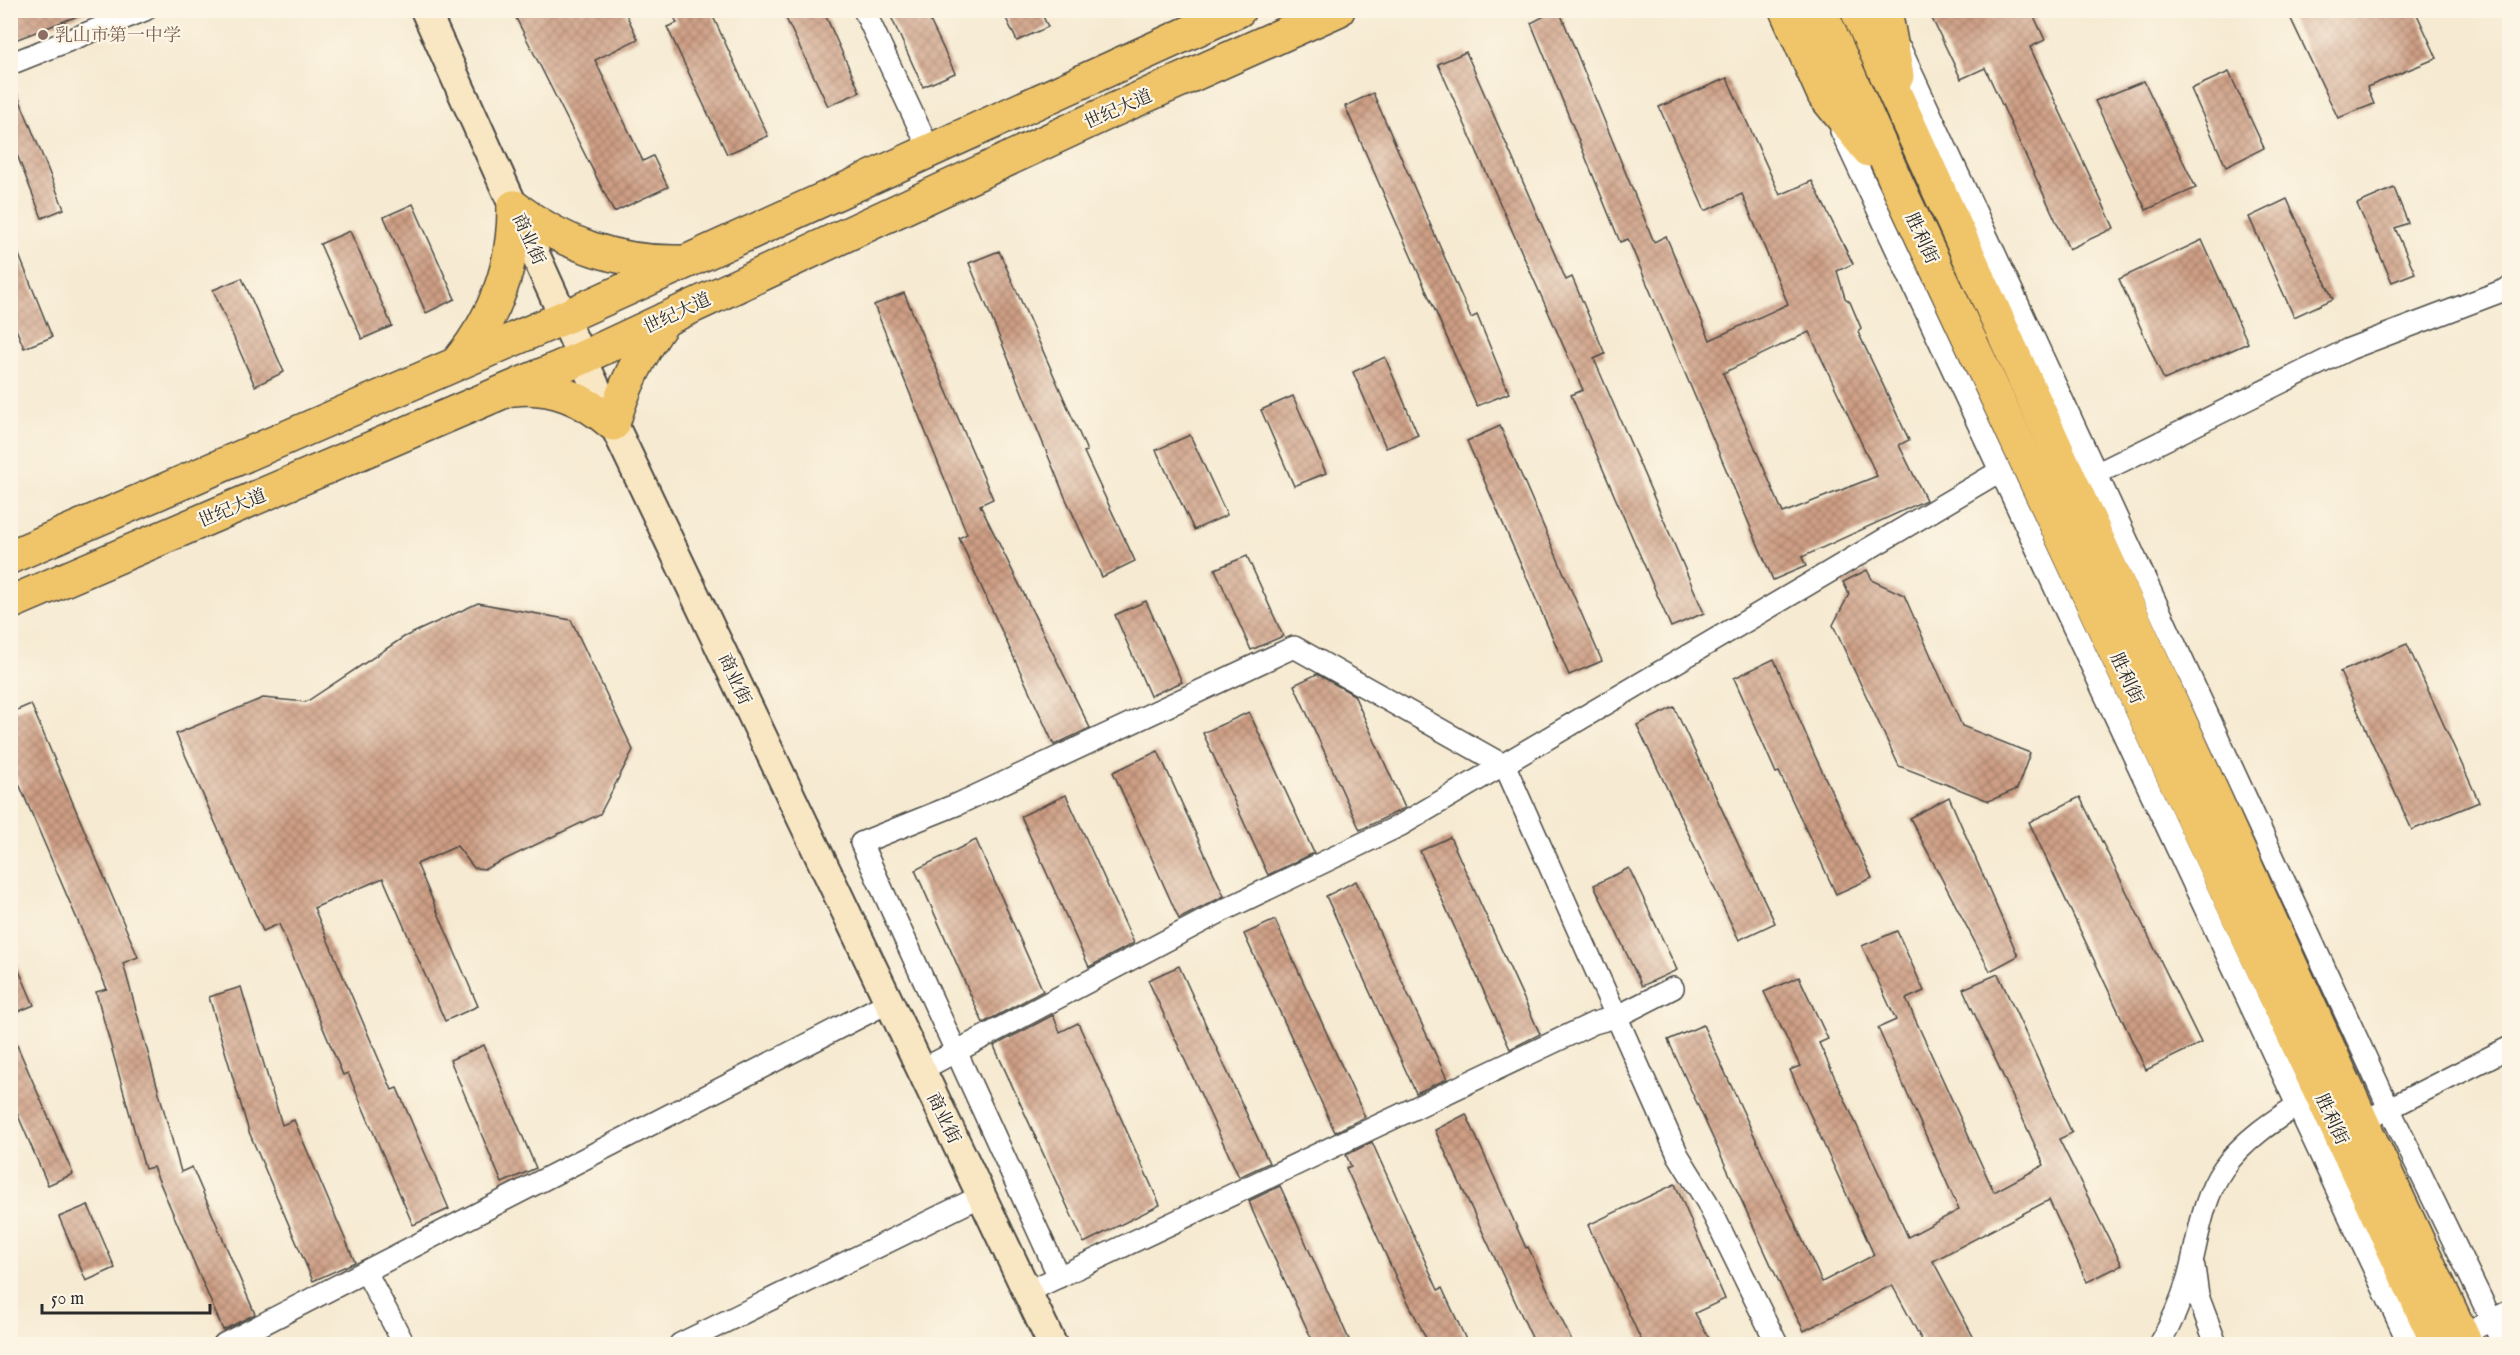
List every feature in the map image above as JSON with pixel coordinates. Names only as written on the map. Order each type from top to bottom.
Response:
[{"type":"main road","points":[[10,557],[457,364],[1239,10]]},
{"type":"main road","name":"世纪大道","points":[[10,603],[582,358],[1107,113],[1338,10]]},
{"type":"main road","points":[[1786,10],[1824,95],[1898,186]]},
{"type":"main road","name":"胜利街","points":[[1820,10],[2308,1098],[2363,1121]]},
{"type":"main road","name":"胜利街","points":[[1857,10],[2363,1121],[2452,1342]]},
{"type":"main road","points":[[1888,19],[1902,113]]},
{"type":"main road","points":[[513,207],[555,235],[604,254],[649,262],[686,262]]},
{"type":"main road","points":[[457,364],[483,329],[499,298],[511,253],[513,207]]},
{"type":"main road","points":[[507,390],[534,388],[560,392],[590,405],[613,424],[638,359],[665,319]]},
{"type":"street","points":[[10,64],[145,10]]},
{"type":"street","name":"商业街","points":[[425,10],[613,424],[1052,1344]]},
{"type":"street","points":[[864,10],[930,151]]},
{"type":"street","points":[[1888,19],[2096,474],[2363,1121],[2503,1344]]},
{"type":"street","points":[[1824,95],[2000,471],[2308,1098],[2409,1344]]},
{"type":"street","points":[[2096,474],[2349,349],[2510,288]]},
{"type":"street","points":[[921,1070],[1224,910],[1401,825],[1505,766],[2000,471]]},
{"type":"street","points":[[1059,1277],[861,843],[968,799],[1294,647],[1505,766],[1678,1155],[1707,1202],[1777,1344]]},
{"type":"street","points":[[1027,1292],[1594,1023],[1616,1017],[1673,988]]},
{"type":"street","points":[[224,1344],[889,1002]]},
{"type":"street","points":[[2363,1121],[2510,1047]]},
{"type":"street","points":[[2159,1344],[2176,1314],[2208,1198],[2221,1171],[2237,1151],[2272,1121],[2308,1098]]},
{"type":"street","points":[[680,1344],[981,1196]]},
{"type":"street","points":[[2193,1257],[2198,1296],[2216,1344]]},
{"type":"street","points":[[366,1272],[404,1344]]},
{"type":"street","points":[[2452,1342],[2510,1311]]},
{"type":"building","points":[[10,10],[87,10],[88,12],[10,42]]},
{"type":"building","points":[[512,10],[624,10],[638,39],[595,60],[643,161],[653,156],[668,187],[614,212]]},
{"type":"building","points":[[671,10],[710,10],[768,136],[727,154],[667,27],[677,23]]},
{"type":"building","points":[[782,10],[823,10],[860,92],[828,106]]},
{"type":"building","points":[[888,10],[925,10],[955,73],[923,87]]},
{"type":"building","points":[[1002,10],[1040,10],[1048,27],[1017,41]]},
{"type":"building","points":[[1559,10],[1654,242],[1666,236],[1710,340],[1788,304],[1742,194],[1705,211],[1659,107],[1727,78],[1780,195],[1812,181],[1853,264],[1837,271],[1845,298],[1850,302],[1861,328],[1858,332],[1909,440],[1899,445],[1926,500],[1802,557],[1806,566],[1773,580],[1628,239],[1620,242],[1531,23]],"holes":[[[1809,332],[1877,476],[1783,513],[1723,373]]]},
{"type":"building","points":[[1928,10],[2031,10],[2045,40],[2030,47],[2114,228],[2069,249],[1985,68],[1961,79]]},
{"type":"building","points":[[2310,10],[2415,10],[2437,58],[2367,87],[2374,104],[2338,118],[2291,19]]},
{"type":"building","points":[[1466,52],[1566,280],[1572,277],[1605,354],[1594,359],[1704,613],[1671,627],[1571,395],[1583,390],[1438,64]]},
{"type":"building","points":[[2229,72],[2264,148],[2226,167],[2191,89]]},
{"type":"building","points":[[10,76],[64,209],[42,218],[10,137]]},
{"type":"building","points":[[2144,81],[2196,188],[2146,210],[2095,101]]},
{"type":"building","points":[[1373,93],[1471,318],[1477,315],[1509,393],[1477,406],[1345,106]]},
{"type":"building","points":[[2394,188],[2408,223],[2395,228],[2415,273],[2392,282],[2357,204]]},
{"type":"building","points":[[2287,199],[2333,299],[2294,317],[2249,217]]},
{"type":"building","points":[[413,204],[455,299],[426,313],[384,217]]},
{"type":"building","points":[[350,231],[392,326],[362,339],[320,244]]},
{"type":"building","points":[[11,235],[52,337],[24,348],[10,315]]},
{"type":"building","points":[[2202,240],[2248,343],[2164,380],[2119,279]]},
{"type":"building","points":[[999,251],[1087,451],[1084,452],[1135,561],[1102,577],[1065,497],[969,263]]},
{"type":"building","points":[[242,278],[284,372],[255,386],[213,290]]},
{"type":"building","points":[[904,293],[993,499],[980,505],[1090,728],[1054,745],[959,538],[967,534],[874,305]]},
{"type":"building","points":[[1385,357],[1418,435],[1386,448],[1353,372]]},
{"type":"building","points":[[1293,396],[1326,473],[1294,486],[1261,410]]},
{"type":"building","points":[[1500,426],[1602,661],[1569,675],[1467,441]]},
{"type":"building","points":[[1190,435],[1227,515],[1194,530],[1156,450]]},
{"type":"building","points":[[1247,556],[1283,636],[1251,650],[1215,569]]},
{"type":"building","points":[[1867,570],[1873,581],[1904,595],[1962,726],[2030,753],[2017,789],[1989,801],[1899,766],[1833,625],[1849,594],[1843,582]]},
{"type":"building","points":[[1146,601],[1182,682],[1150,696],[1115,615]]},
{"type":"building","points":[[478,603],[571,620],[633,750],[600,814],[485,869],[474,868],[457,846],[417,864],[478,1006],[445,1021],[383,878],[314,908],[392,1090],[397,1088],[449,1209],[413,1225],[348,1073],[343,1075],[279,924],[263,931],[176,734],[263,698],[306,702],[404,637]]},
{"type":"building","points":[[2407,644],[2479,802],[2412,830],[2340,672]]},
{"type":"building","points":[[1774,659],[1815,756],[1872,878],[1836,894],[1779,772],[1776,773],[1734,678]]},
{"type":"building","points":[[1317,674],[1354,695],[1405,808],[1360,830],[1294,685]]},
{"type":"building","points":[[31,704],[138,957],[123,963],[181,1172],[192,1167],[255,1314],[223,1330],[153,1167],[145,1169],[96,992],[107,989],[10,763],[10,713]]},
{"type":"building","points":[[1674,707],[1775,923],[1739,940],[1637,725]]},
{"type":"building","points":[[1249,712],[1314,853],[1268,875],[1203,733]]},
{"type":"building","points":[[1158,751],[1224,896],[1179,919],[1113,772]]},
{"type":"building","points":[[1066,795],[1134,943],[1089,967],[1021,816]]},
{"type":"building","points":[[1949,797],[2018,956],[1990,971],[1910,818]]},
{"type":"building","points":[[2080,797],[2201,1043],[2146,1070],[2029,822]]},
{"type":"building","points":[[1450,837],[1540,1034],[1510,1049],[1420,851]]},
{"type":"building","points":[[976,840],[1043,991],[983,1023],[915,870]]},
{"type":"building","points":[[1629,868],[1677,970],[1642,986],[1594,885]]},
{"type":"building","points":[[1356,881],[1447,1079],[1416,1093],[1326,896]]},
{"type":"building","points":[[1275,920],[1365,1117],[1335,1132],[1244,934]]},
{"type":"building","points":[[1897,931],[1924,991],[1906,999],[1994,1192],[2044,1165],[1963,989],[1998,974],[2072,1133],[2059,1139],[2122,1265],[2087,1282],[2049,1200],[1933,1261],[1977,1344],[1924,1344],[1892,1285],[1804,1331],[1783,1291],[1668,1040],[1703,1025],[1822,1282],[1874,1255],[1790,1070],[1800,1066],[1764,992],[1799,977],[1828,1039],[1819,1043],[1908,1237],[1959,1210],[1878,1028],[1896,1020],[1862,946]]},
{"type":"building","points":[[10,950],[34,1005],[10,1015]]},
{"type":"building","points":[[1179,966],[1269,1163],[1239,1177],[1148,980]]},
{"type":"building","points":[[241,987],[282,1125],[294,1120],[355,1262],[313,1281],[249,1132],[209,997]]},
{"type":"building","points":[[1053,1015],[1060,1032],[1078,1023],[1160,1205],[1084,1243],[994,1046]]},
{"type":"building","points":[[10,1029],[73,1174],[48,1185],[10,1097]]},
{"type":"building","points":[[484,1045],[536,1168],[502,1183],[450,1060]]},
{"type":"building","points":[[1466,1114],[1526,1248],[1528,1247],[1573,1344],[1535,1344],[1435,1130]]},
{"type":"building","points":[[1372,1142],[1438,1290],[1442,1288],[1468,1344],[1429,1344],[1400,1286],[1346,1168],[1351,1166],[1346,1155]]},
{"type":"building","points":[[1675,1184],[1725,1299],[1695,1313],[1712,1344],[1643,1344],[1588,1225]]},
{"type":"building","points":[[1280,1186],[1351,1344],[1314,1344],[1253,1212],[1249,1201]]},
{"type":"building","points":[[88,1205],[115,1268],[86,1281],[59,1217]]},
{"type":"place","name":"乳山市第一中学","points":[[43,35]]}]
